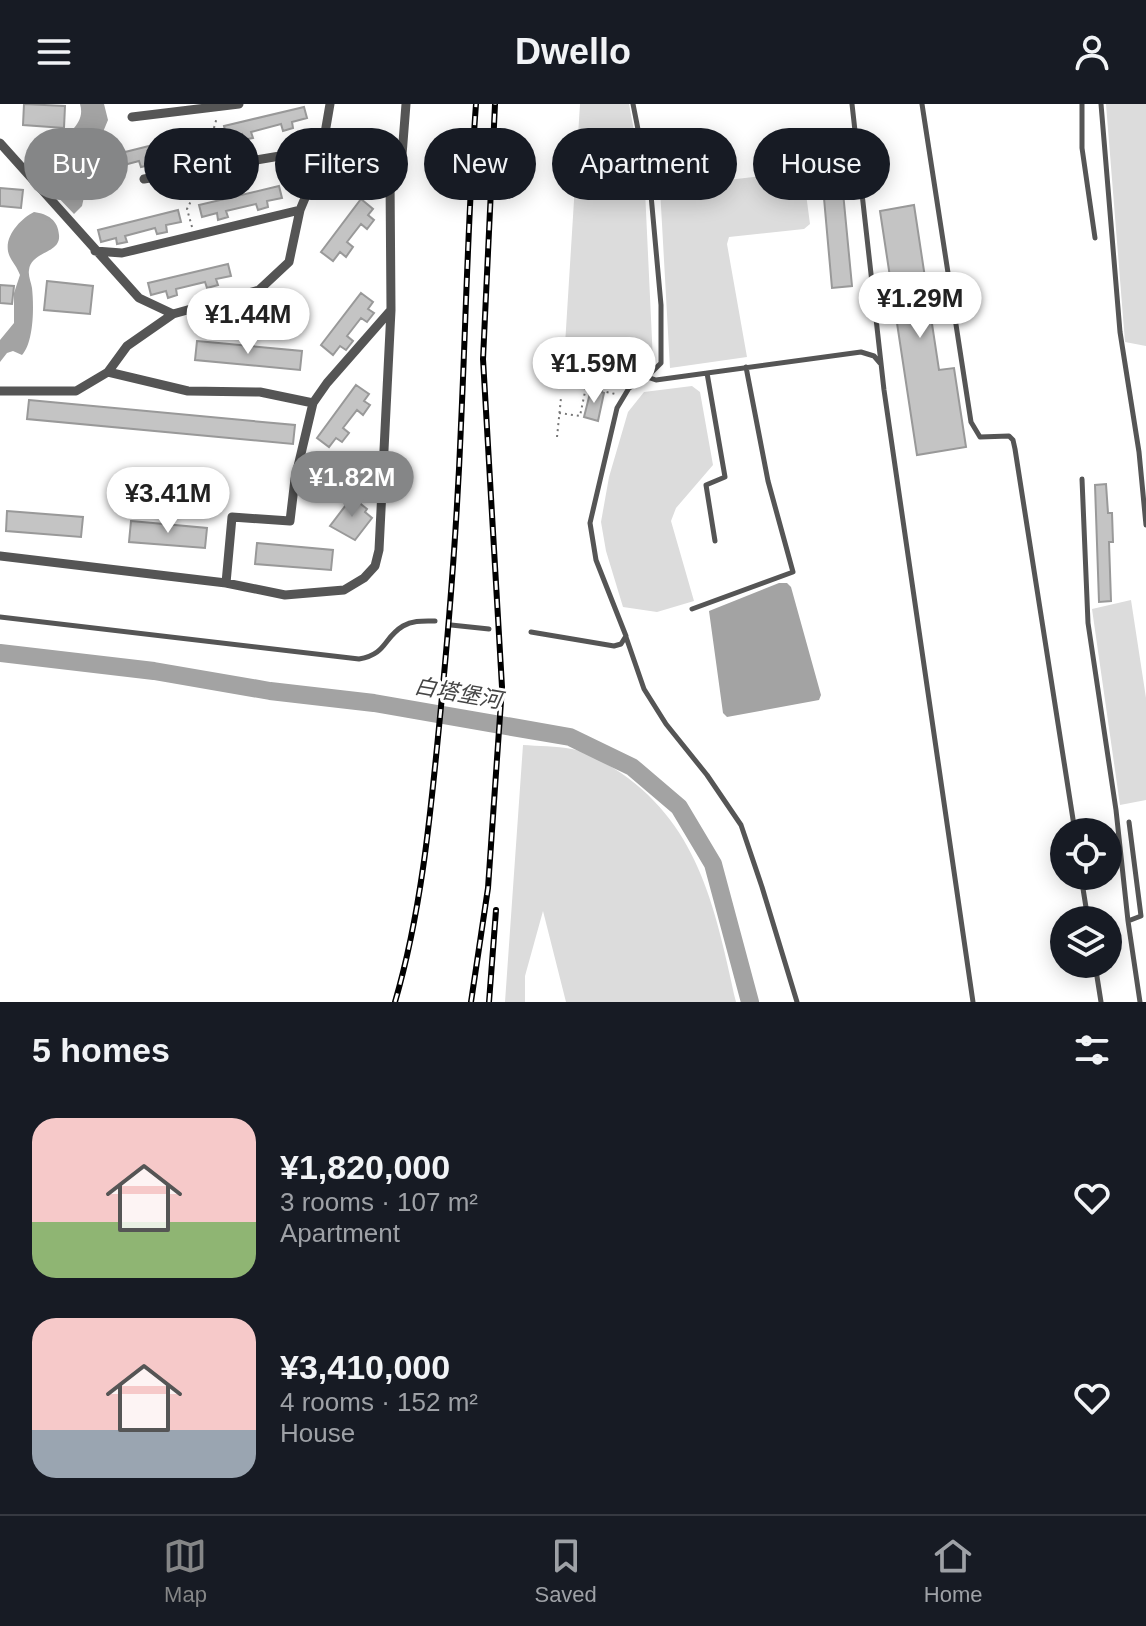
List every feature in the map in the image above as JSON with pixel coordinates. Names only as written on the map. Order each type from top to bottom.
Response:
[{"type":"street","points":[[132,117],[239,104]]},
{"type":"street","points":[[325,128],[330,104]]},
{"type":"street","points":[[404,128],[406,104]]},
{"type":"street","points":[[0,143],[139,298],[173,314]]},
{"type":"street","points":[[0,391],[76,391],[108,372],[127,346],[173,314],[259,290],[289,262],[304,200]]},
{"type":"street","points":[[0,556],[226,583],[285,595],[344,590],[364,578],[375,566],[379,550],[391,310],[390,200]]},
{"type":"street","points":[[95,251],[122,253],[300,210]]},
{"type":"street","points":[[226,583],[232,517],[290,521],[295,479],[313,403],[391,310]]},
{"type":"street","points":[[108,372],[188,391],[260,392],[313,403]]},
{"type":"lane","points":[[633,104],[651,195],[661,305],[661,363],[647,377],[629,388],[617,408],[590,523],[596,560],[644,689],[666,724],[707,775],[741,825],[797,1002]]},
{"type":"lane","points":[[852,104],[881,364],[973,1002]]},
{"type":"lane","points":[[922,104],[971,422],[980,437],[1009,436],[1015,449],[1073,818]]},
{"type":"lane","points":[[1082,104],[1082,148],[1095,238]]},
{"type":"lane","points":[[1101,104],[1120,332],[1139,452],[1146,525]]},
{"type":"lane","points":[[647,377],[656,380],[861,352],[874,356],[881,364]]},
{"type":"lane","points":[[692,609],[793,572],[768,481],[746,367]]},
{"type":"lane","points":[[707,373],[725,477],[706,485],[715,541]]},
{"type":"lane","points":[[1082,479],[1088,623],[1140,1002]]},
{"type":"lane","points":[[0,617],[359,659],[374,656],[401,627],[413,621],[435,621]]},
{"type":"lane","points":[[451,625],[489,629]]},
{"type":"lane","points":[[531,632],[614,646],[621,644],[626,636]]},
{"type":"lane","points":[[1128,921],[1141,916],[1129,822]]},
{"type":"lane","points":[[1097,978],[1101,1002]]},
{"type":"path","points":[[559,413],[580,416],[586,387],[624,396]]},
{"type":"path","points":[[557,437],[561,398]]},
{"type":"shaded area","points":[[80,104],[104,104],[108,120],[105,128],[75,128],[81,111]]},
{"type":"shaded area","points":[[580,104],[629,104],[633,128],[579,128]]},
{"type":"shaded area","points":[[1106,104],[1146,104],[1146,346],[1125,342]]},
{"type":"shaded area","points":[[753,177],[753,200],[807,200],[810,224],[804,229],[729,237],[727,244],[747,357],[670,368],[661,200],[737,200],[737,179]]},
{"type":"shaded area","points":[[61,200],[83,200],[74,214]]},
{"type":"shaded area","points":[[574,200],[645,200],[653,361],[614,387],[563,377]]},
{"type":"shaded area","points":[[34,212],[48,216],[54,222],[58,241],[35,259],[29,270],[33,314],[26,349],[22,355],[13,351],[7,353],[0,362],[0,340],[14,323],[14,293],[20,275],[10,257],[8,243],[23,219]]},
{"type":"shaded area","points":[[692,386],[700,392],[713,465],[676,508],[671,521],[694,601],[657,612],[623,607],[606,551],[601,522],[609,477],[628,412],[644,392]]},
{"type":"shaded area","points":[[779,583],[787,583],[791,587],[821,695],[819,700],[727,717],[723,713],[709,611]]},
{"type":"shaded area","points":[[1131,600],[1146,698],[1146,800],[1120,805],[1092,609]]},
{"type":"shaded area","points":[[523,745],[572,749],[597,758],[648,795],[670,819],[687,846],[712,905],[736,1002],[566,1002],[543,911],[525,976],[525,1002],[505,1002]]},
{"type":"building","points":[[24,104],[65,106],[64,128],[23,125]]},
{"type":"building","points":[[304,107],[307,118],[292,122],[293,128],[282,128],[281,124],[259,130],[224,126]]},
{"type":"building","points":[[144,147],[144,166],[141,167],[139,161],[128,164],[128,151]]},
{"type":"building","points":[[275,187],[275,199],[267,201],[268,207],[258,210],[256,204],[226,211],[228,217],[218,220],[217,213],[202,217],[199,205],[220,200],[259,200],[259,191]]},
{"type":"building","points":[[0,188],[23,190],[21,208],[0,206]]},
{"type":"building","points":[[360,200],[373,209],[368,215],[374,220],[367,229],[361,224],[347,242],[353,247],[346,257],[340,252],[333,261],[321,252]]},
{"type":"building","points":[[824,200],[844,200],[852,286],[832,288]]},
{"type":"building","points":[[914,205],[939,370],[954,368],[966,447],[917,455],[880,211]]},
{"type":"building","points":[[178,210],[181,222],[166,225],[167,232],[157,234],[155,228],[125,236],[127,242],[117,244],[116,238],[101,242],[98,230]]},
{"type":"building","points":[[228,264],[231,276],[216,279],[218,285],[207,288],[205,282],[176,289],[177,295],[168,298],[166,291],[151,295],[148,283]]},
{"type":"building","points":[[47,281],[93,286],[90,314],[44,310]]},
{"type":"building","points":[[0,285],[14,286],[12,304],[0,303]]},
{"type":"building","points":[[361,293],[373,302],[368,309],[374,313],[367,322],[361,318],[347,336],[353,341],[346,350],[340,346],[333,355],[321,345]]},
{"type":"building","points":[[197,341],[302,351],[300,370],[195,360]]},
{"type":"building","points":[[356,385],[369,394],[364,401],[370,405],[363,415],[357,410],[343,428],[349,433],[342,442],[336,438],[329,447],[317,438]]},
{"type":"building","points":[[591,389],[604,393],[598,421],[584,417]]},
{"type":"building","points":[[29,400],[295,425],[293,444],[27,419]]},
{"type":"building","points":[[1106,484],[1108,513],[1112,513],[1113,542],[1109,542],[1111,601],[1099,602],[1095,485]]},
{"type":"building","points":[[352,497],[367,509],[365,512],[372,518],[355,540],[330,526]]},
{"type":"building","points":[[7,511],[83,517],[81,537],[6,531]]},
{"type":"building","points":[[131,521],[207,528],[205,548],[129,542]]},
{"type":"building","points":[[257,543],[333,550],[331,570],[255,564]]},
{"type":"waterway","name":"白塔堡河","points":[[0,653],[154,671],[270,691],[374,703],[570,737],[632,767],[679,807],[713,864],[750,1002]]},
{"type":"railway","points":[[395,1002],[412,934],[423,866],[446,652],[457,501],[476,104]]},
{"type":"railway","points":[[471,1002],[488,888],[502,687],[483,359],[495,104]]},
{"type":"railway","points":[[489,1002],[496,910]]}]
